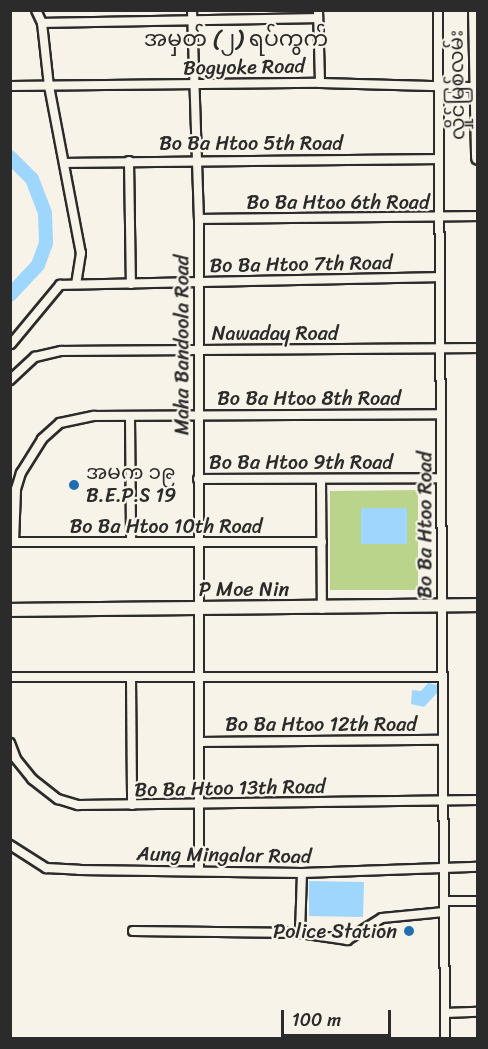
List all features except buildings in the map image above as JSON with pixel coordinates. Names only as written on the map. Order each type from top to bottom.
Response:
[{"type":"street","points":[[36,10],[42,23],[49,86],[81,253],[76,284]]},
{"type":"street","name":"Maha Bandoola Road","points":[[192,10],[199,219],[197,350],[199,871]]},
{"type":"street","name":"Bo Ba Htoo Road","points":[[438,10],[445,1038]]},
{"type":"street","points":[[42,23],[192,21],[318,14],[321,83]]},
{"type":"street","name":"လှိုင်မြစ်လမ်း","points":[[476,14],[477,158]]},
{"type":"street","name":"Bogyoke Road","points":[[10,86],[321,83],[477,87]]},
{"type":"street","name":"Bo Ba Htoo 5th Road","points":[[64,163],[198,159],[439,159]]},
{"type":"street","points":[[129,161],[131,284]]},
{"type":"street","name":"Bo Ba Htoo 6th Road","points":[[199,219],[477,216]]},
{"type":"street","name":"Bo Ba Htoo 7th Road","points":[[11,344],[60,285],[440,277]]},
{"type":"street","name":"Nawaday Road","points":[[10,380],[35,357],[61,351],[477,348]]},
{"type":"street","name":"Bo Ba Htoo 8th Road","points":[[12,542],[16,489],[21,473],[42,439],[60,423],[94,416],[441,414]]},
{"type":"street","points":[[130,417],[131,542]]},
{"type":"street","name":"Bo Ba Htoo 9th Road","points":[[198,479],[441,478]]},
{"type":"street","points":[[321,479],[322,609]]},
{"type":"street","name":"Bo Ba Htoo 10th Road","points":[[12,542],[322,542]]},
{"type":"street","name":"P Moe Nin","points":[[10,610],[322,609],[442,607],[477,604]]},
{"type":"street","points":[[10,677],[199,680],[442,677]]},
{"type":"street","points":[[131,679],[132,805]]},
{"type":"street","name":"Bo Ba Htoo 12th Road","points":[[199,742],[443,740]]},
{"type":"street","name":"Bo Ba Htoo 13th Road","points":[[10,743],[16,759],[32,779],[57,799],[78,805],[477,800]]},
{"type":"street","name":"Aung Mingalar Road","points":[[10,845],[46,868],[302,873],[477,867]]},
{"type":"street","points":[[300,933],[302,873]]},
{"type":"street","points":[[444,901],[477,901]]},
{"type":"street","points":[[133,931],[300,933],[348,940],[382,918],[444,912]]},
{"type":"street","points":[[445,1013],[477,1012]]},
{"type":"green space","points":[[418,490],[418,590],[330,590],[330,491]]},
{"type":"water","points":[[361,508],[407,508],[407,544],[361,544]]},
{"type":"water","points":[[428,683],[438,685],[437,693],[424,707],[411,704],[412,690],[421,691]]},
{"type":"water","points":[[309,881],[364,882],[363,917],[309,916]]},
{"type":"waterway","points":[[10,157],[32,179],[45,213],[46,243],[38,265],[10,295]]},
{"type":"place","name":"အမက ၁၉ B.E.P.S 19","points":[[74,485]]},
{"type":"place","name":"Police Station","points":[[409,931]]},
{"type":"district","name":"အမှတ် (၂) ရပ်ကွက်","points":[[236,39]]}]
